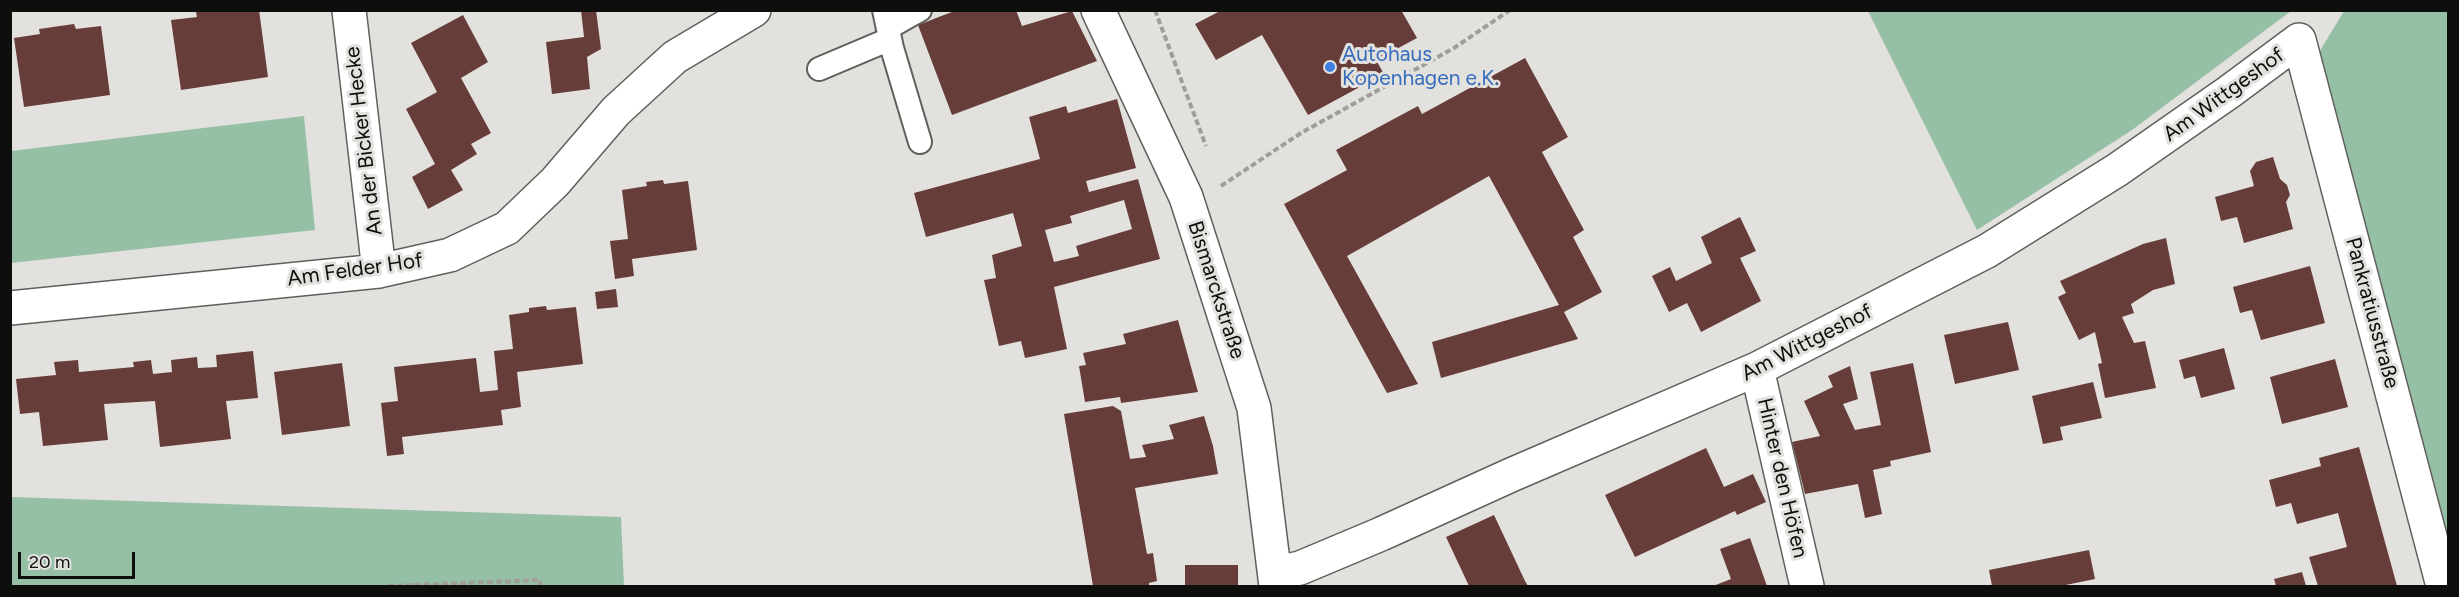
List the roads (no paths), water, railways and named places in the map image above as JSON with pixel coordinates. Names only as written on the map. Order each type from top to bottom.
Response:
[{"type":"street","name":"An der Bicker Hecke","points":[[349,10],[379,271]]},
{"type":"street","name":"Am Felder Hof","points":[[10,308],[379,271],[450,255],[507,228],[555,182],[616,111],[675,57],[754,10]]},
{"type":"street","name":"Bismarckstraße","points":[[1098,10],[1186,197],[1254,408],[1276,580]]},
{"type":"street","name":"Am Wittgeshof","points":[[1276,580],[1757,369],[1987,251],[2117,170],[2299,40]]},
{"type":"street","name":"Pankratiusstraße","points":[[2299,40],[2443,586]]},
{"type":"street","name":"Hinter den Höfen","points":[[1757,369],[1807,586]]},
{"type":"lane","points":[[819,69],[887,26],[920,10]]},
{"type":"lane","points":[[887,26],[920,142]]},
{"type":"place","name":"Autohaus Kopenhagen e.K.","points":[[1330,67]]}]
